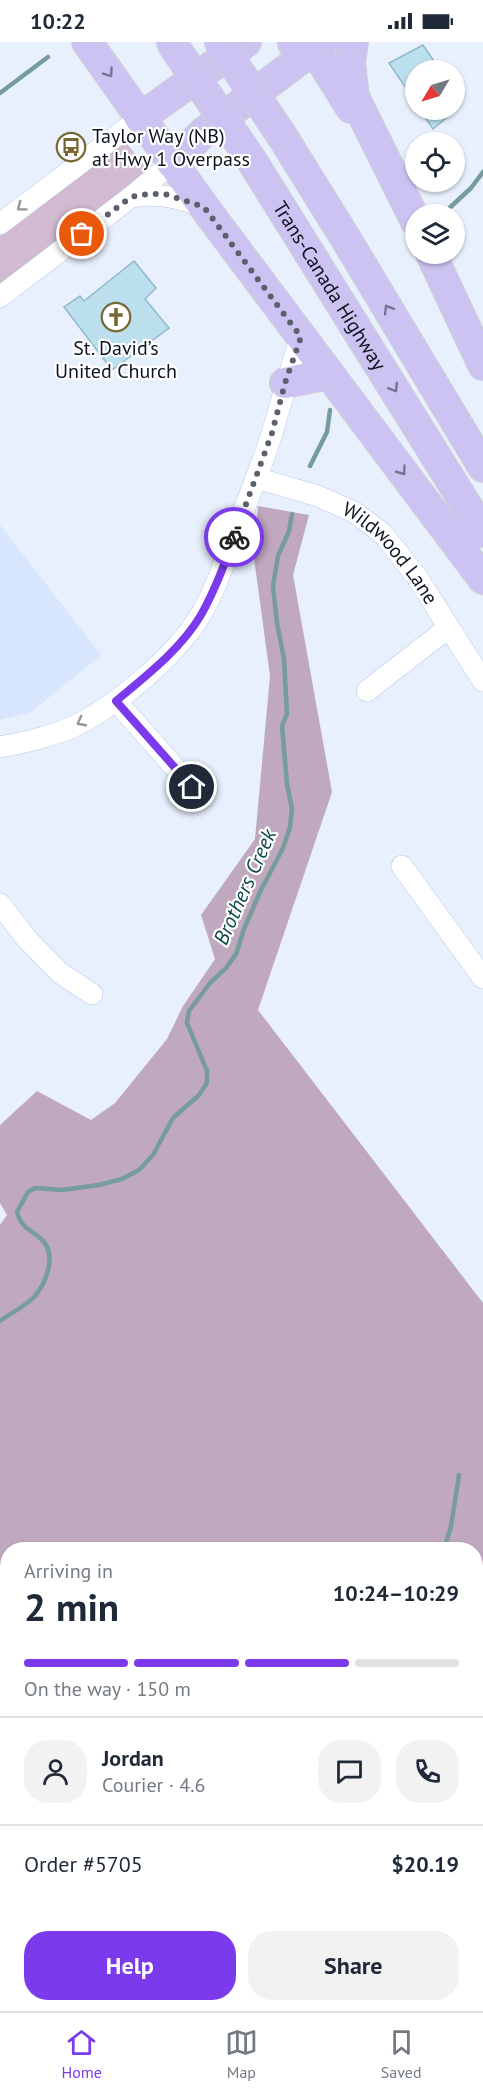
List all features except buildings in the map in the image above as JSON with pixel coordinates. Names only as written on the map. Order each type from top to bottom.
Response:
[{"type":"highway","points":[[87,42],[141,118],[178,157],[297,305],[302,323],[301,337]]},
{"type":"highway","name":"Trans-Canada Highway","points":[[171,42],[252,160],[483,532]]},
{"type":"highway","name":"Trans-Canada Highway","points":[[219,42],[282,136],[483,467]]},
{"type":"highway","points":[[141,118],[246,42]]},
{"type":"highway","points":[[353,42],[350,63],[354,97],[407,204]]},
{"type":"highway","points":[[178,157],[204,132],[278,75],[304,44],[324,65],[387,167]]},
{"type":"highway","points":[[178,157],[204,207],[483,579]]},
{"type":"highway","points":[[435,264],[483,365]]},
{"type":"highway","points":[[285,383],[328,374]]},
{"type":"street","points":[[0,224],[141,118]]},
{"type":"street","points":[[0,297],[131,197],[178,157]]},
{"type":"street","points":[[131,197],[165,194],[204,207]]},
{"type":"street","points":[[0,747],[25,742],[77,725],[116,701],[164,660],[200,617],[219,580],[256,478],[301,337]]},
{"type":"street","name":"Wildwood Lane","points":[[256,478],[318,496],[354,512],[383,534],[417,577],[483,681]]},
{"type":"street","points":[[367,692],[448,628]]},
{"type":"street","points":[[116,701],[192,787]]},
{"type":"street","points":[[402,866],[483,978]]},
{"type":"street","points":[[0,904],[26,938],[60,973],[92,994]]},
{"type":"shaded area","points":[[124,140],[147,169],[147,174],[0,287],[0,234]]},
{"type":"shaded area","points":[[258,506],[309,515],[293,575],[332,792],[258,1010],[483,1303],[483,1542],[0,1542],[0,1225],[7,1215],[0,1203],[0,1125],[37,1091],[91,1120],[115,1103],[167,1039],[183,1006],[215,959],[201,915],[255,839],[270,676],[254,558]]},
{"type":"shaded area","points":[[0,525],[101,655],[31,712],[0,720]]},
{"type":"waterway","points":[[0,93],[48,57]]},
{"type":"waterway","name":"Brothers Creek","points":[[454,204],[471,188],[483,172]]},
{"type":"waterway","name":"Brothers Creek","points":[[310,466],[327,432],[330,410]]},
{"type":"waterway","name":"Brothers Creek","points":[[0,1321],[34,1297],[46,1278],[48,1270],[48,1248],[22,1223],[17,1212],[28,1192],[35,1188],[62,1190],[99,1185],[122,1179],[139,1170],[153,1155],[173,1118],[199,1095],[207,1083],[207,1071],[187,1023],[189,1011],[236,954],[244,929],[283,848],[290,827],[292,809],[287,784],[282,726],[287,714],[284,659],[273,586],[278,556],[289,531],[292,514]]},
{"type":"waterway","points":[[446,1542],[459,1475]]},
{"type":"way so far","points":[[82,234],[131,197],[165,194],[204,207],[301,337],[285,383],[272,433],[234,537]]},
{"type":"place","name":"Taylor Way (NB) at Hwy 1 Overpass","points":[[71,147]]},
{"type":"place","name":"St. David’s United Church","points":[[116,317]]},
{"type":"route","points":[[192,787],[116,701],[164,660],[200,617],[219,580],[234,537]]}]
